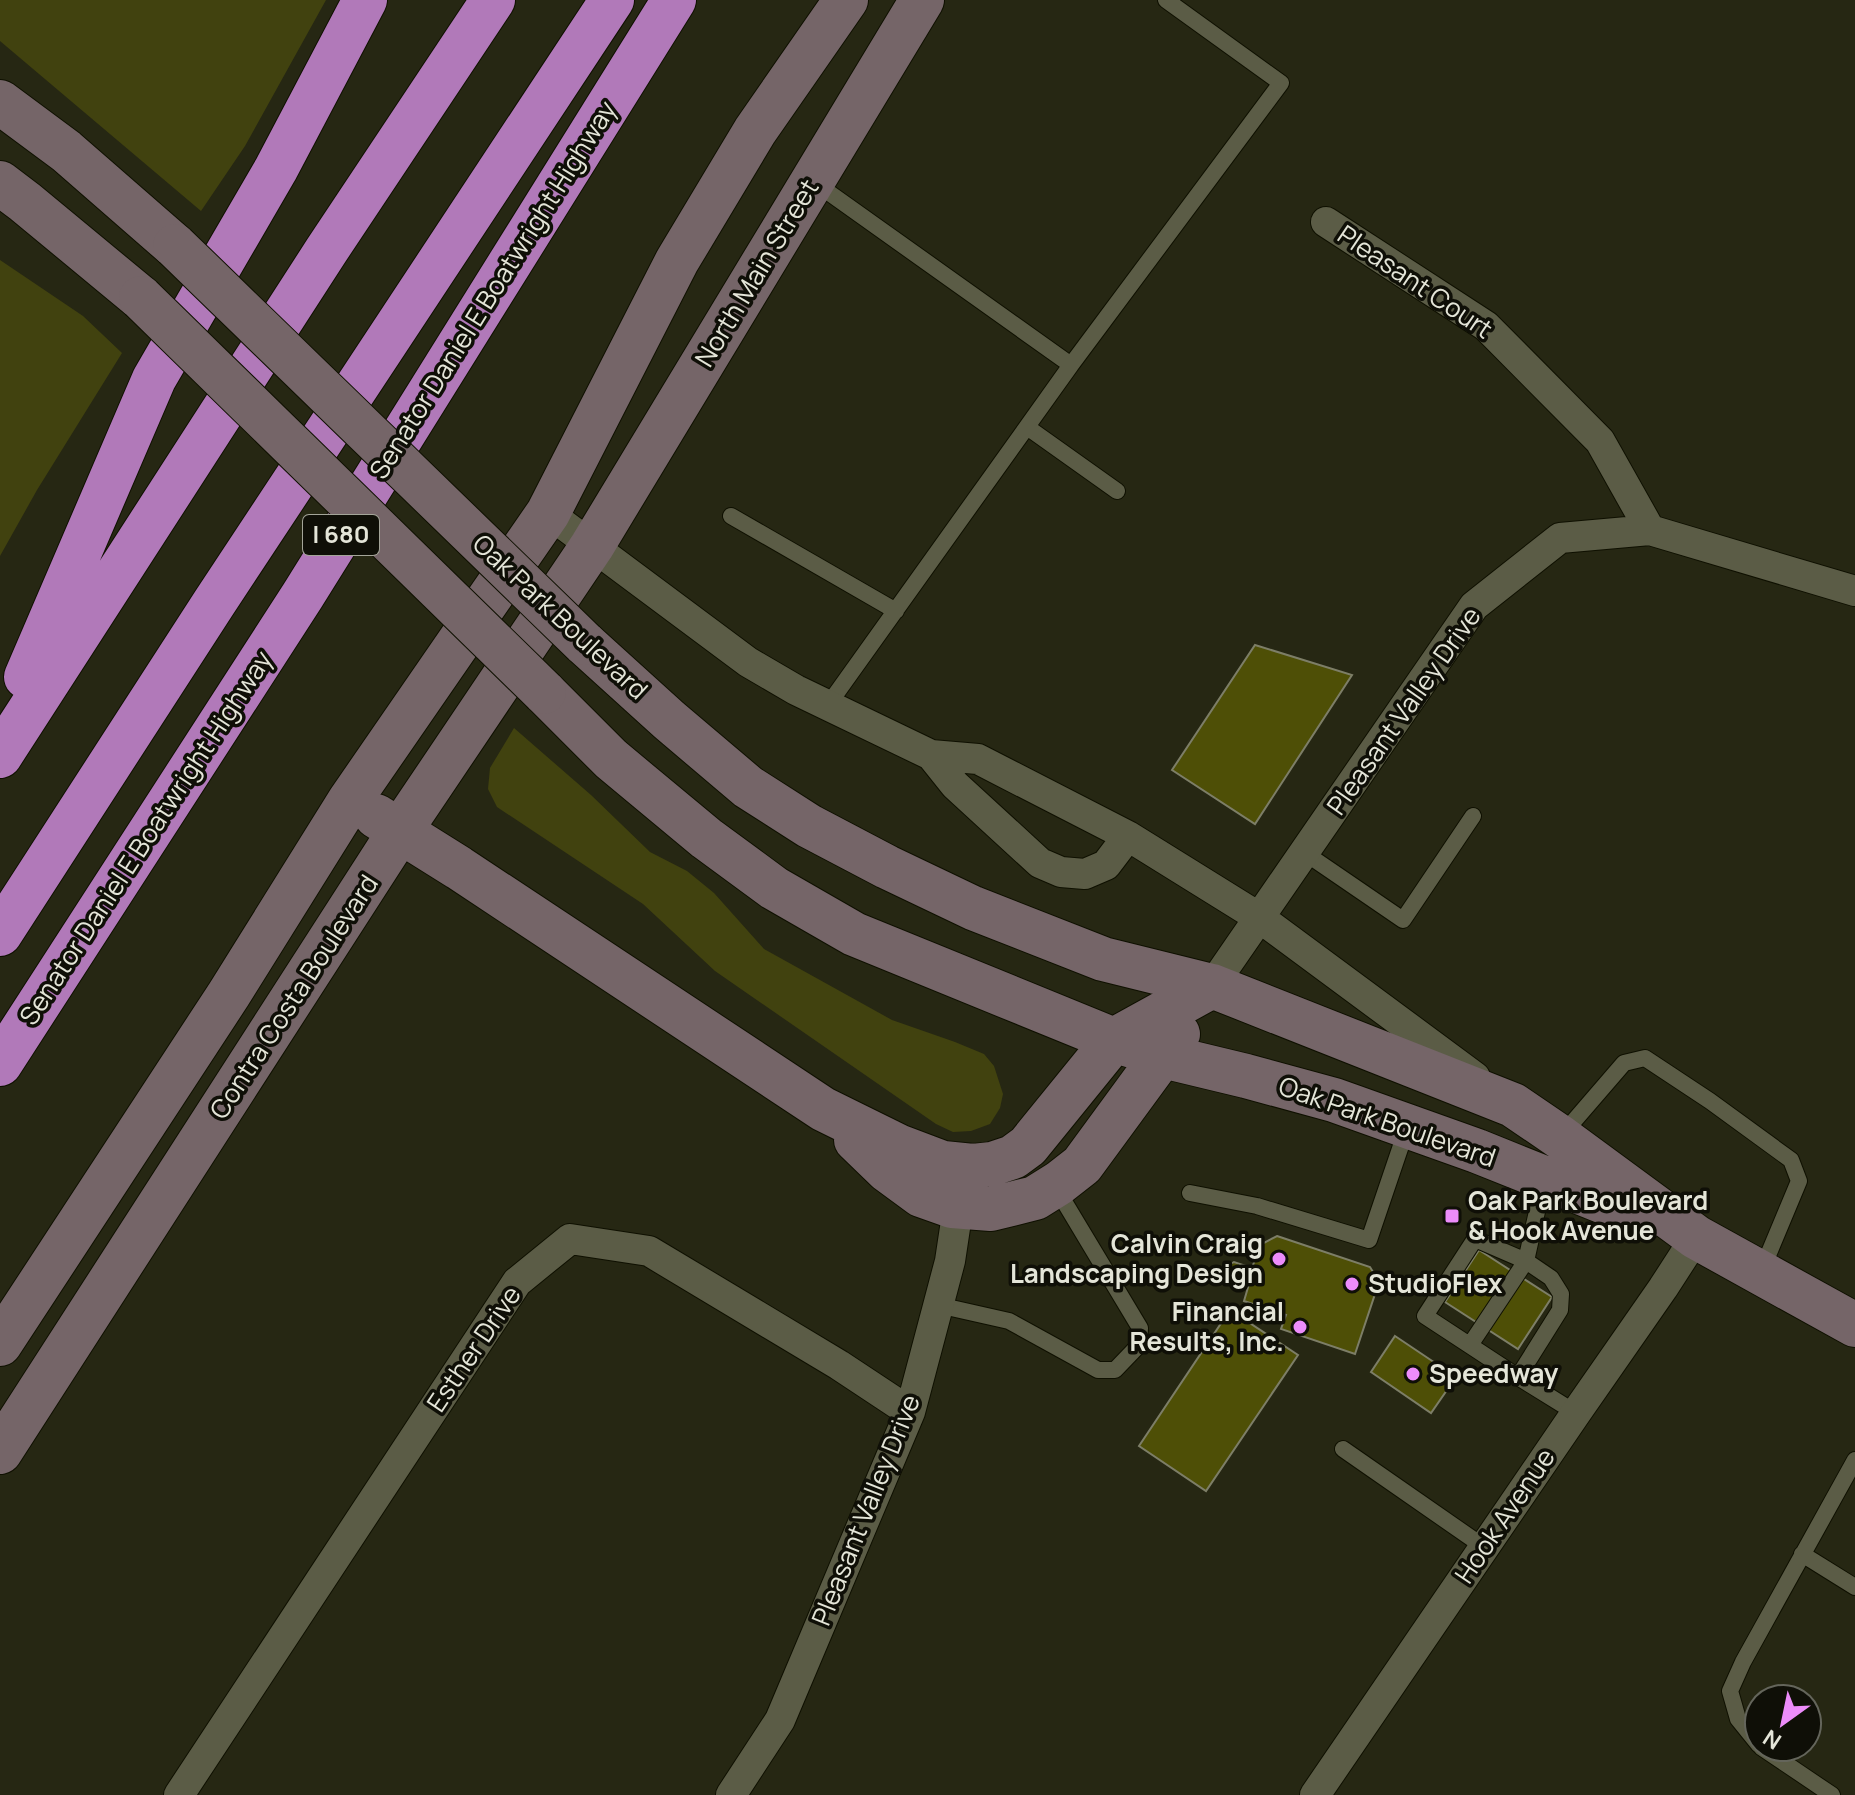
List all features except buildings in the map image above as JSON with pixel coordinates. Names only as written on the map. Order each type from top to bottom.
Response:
[{"type":"highway","points":[[0,738],[154,379],[276,169],[365,0]]},
{"type":"highway","points":[[0,756],[326,251],[493,0]]},
{"type":"highway","name":"I 680","points":[[0,934],[214,603],[612,0]]},
{"type":"highway","name":"Senator Daniel E Boatwright Highway","points":[[0,1064],[303,595],[674,0]]},
{"type":"street","points":[[0,1344],[229,994],[350,800],[548,513],[677,261],[755,131],[846,0]]},
{"type":"street","name":"North Main Street","points":[[592,546],[922,0]]},
{"type":"street","name":"Oak Park Boulevard","points":[[0,102],[66,151],[175,246],[584,643],[748,787],[822,833],[1001,920],[1103,959],[1212,986],[1513,1105]]},
{"type":"street","name":"Oak Park Boulevard","points":[[8,196],[141,298],[611,759],[706,838],[774,888],[854,934],[1114,1040],[1163,1056],[1319,1096],[1408,1126],[1696,1237]]},
{"type":"street","name":"Pleasant Court","points":[[1326,222],[1486,326],[1600,441],[1650,530]]},
{"type":"street","name":"Oak Park Boulevard","points":[[548,513],[748,662],[931,755],[978,759],[1128,836],[1260,918],[1696,1237],[1855,1325]]},
{"type":"street","name":"Pleasant Valley Drive","points":[[1260,918],[1474,606],[1560,538],[1650,530],[1855,591]]},
{"type":"street","name":"Contra Costa Boulevard","points":[[0,1452],[400,831],[592,546]]},
{"type":"street","name":"Oak Park Boulevard","points":[[931,755],[955,785],[1040,863],[1061,872],[1085,874],[1106,865],[1128,836]]},
{"type":"street","points":[[350,800],[459,868],[823,1109],[898,1146],[943,1163],[973,1166],[1013,1157],[1028,1146],[1114,1040],[1212,986]]},
{"type":"street","points":[[823,1109],[887,1170],[921,1195],[958,1208],[991,1209],[1035,1198],[1082,1165],[1260,918]]},
{"type":"street","name":"Pleasant Valley Drive","points":[[731,1795],[780,1720],[910,1412],[950,1261],[958,1208]]},
{"type":"street","name":"Hook Avenue","points":[[1315,1795],[1696,1237]]},
{"type":"street","name":"Esther Drive","points":[[179,1795],[517,1282],[570,1239],[649,1251],[839,1365],[910,1412]]},
{"type":"lane","points":[[828,705],[1071,365],[1281,83],[1166,0]]},
{"type":"lane","points":[[813,181],[1071,365]]},
{"type":"lane","points":[[1027,427],[1117,491]]},
{"type":"lane","points":[[731,516],[896,611]]},
{"type":"lane","points":[[1305,853],[1403,920],[1473,816]]},
{"type":"lane","points":[[1560,1137],[1624,1063],[1645,1058],[1710,1101],[1791,1160],[1799,1181],[1761,1274]]},
{"type":"lane","points":[[1190,1193],[1257,1206],[1369,1240],[1408,1126]]},
{"type":"lane","points":[[1470,1345],[1526,1261],[1544,1179]]},
{"type":"lane","points":[[938,1305],[1009,1321],[1098,1370],[1115,1370],[1139,1345],[1140,1328],[1054,1186]]},
{"type":"lane","points":[[1518,1377],[1560,1310],[1561,1294],[1551,1278],[1526,1261],[1475,1239],[1425,1316],[1518,1377],[1576,1413]]},
{"type":"lane","points":[[1343,1449],[1484,1547]]},
{"type":"lane","points":[[1743,1725],[1738,1719],[1730,1691],[1855,1460]]},
{"type":"lane","points":[[1802,1554],[1855,1587]]},
{"type":"lane","points":[[1785,1763],[1832,1795]]},
{"type":"shaded area","points":[[0,0],[326,0],[245,146],[201,211],[0,41]]},
{"type":"shaded area","points":[[0,260],[83,316],[122,353],[0,556]]},
{"type":"shaded area","points":[[514,728],[650,852],[687,871],[714,893],[764,949],[892,1020],[984,1054],[994,1066],[1003,1094],[1000,1108],[990,1124],[971,1131],[953,1132],[936,1124],[715,971],[643,904],[497,807],[488,789],[490,768]]},
{"type":"place","name":"Oak Park Boulevard & Hook Avenue","points":[[1452,1216]]},
{"type":"place","name":"Calvin Craig Landscaping Design","points":[[1279,1259]]},
{"type":"place","name":"StudioFlex","points":[[1352,1284]]},
{"type":"place","name":"Financial Results, Inc.","points":[[1300,1327]]},
{"type":"place","name":"Speedway","points":[[1413,1374]]}]
